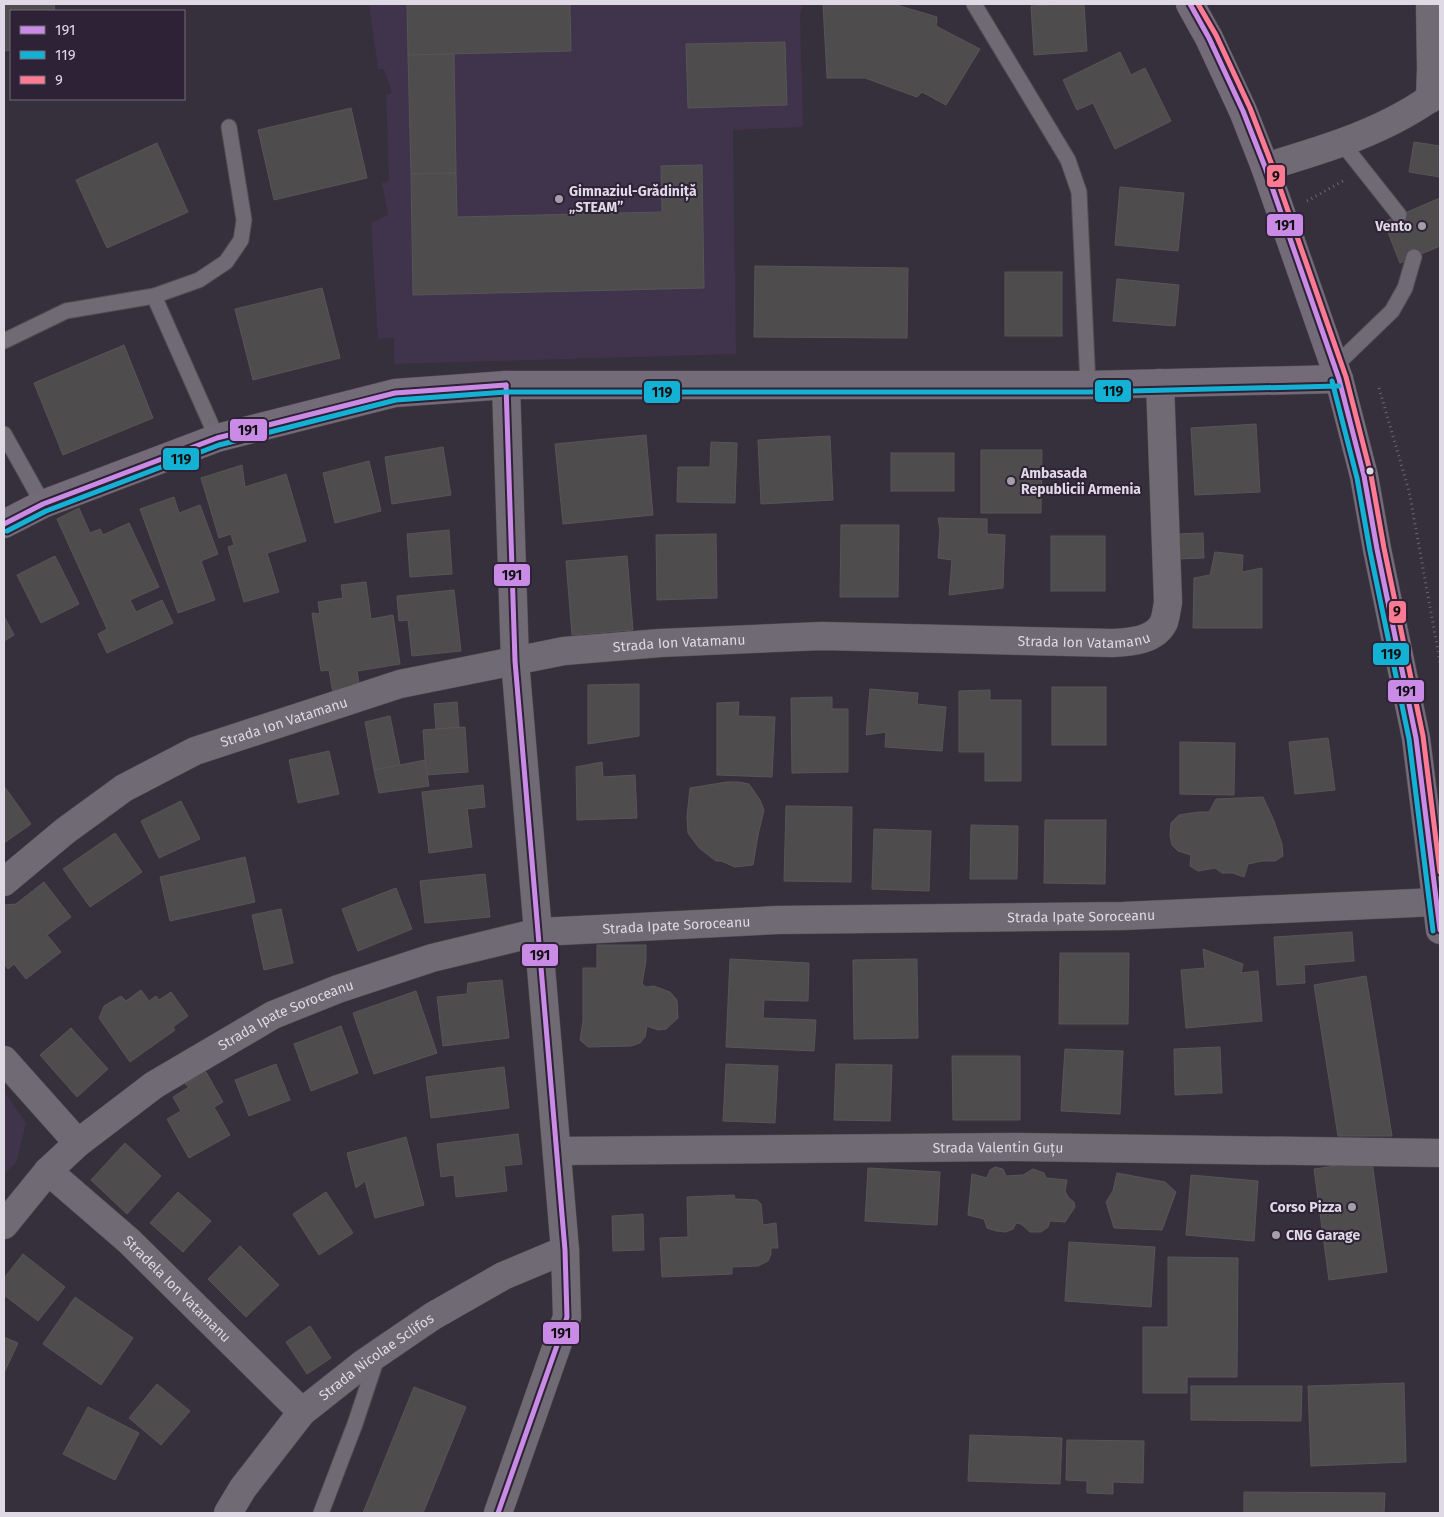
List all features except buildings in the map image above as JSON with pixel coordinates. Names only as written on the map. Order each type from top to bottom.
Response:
[{"type":"street","points":[[1190,4],[1213,46],[1266,167],[1337,372],[1364,476],[1416,738],[1440,930]]},
{"type":"street","points":[[1266,167],[1342,143],[1390,121],[1435,95],[1431,68],[1430,4]]},
{"type":"street","points":[[4,524],[43,504],[217,438],[395,393],[506,385],[1088,385],[1160,383],[1337,372]]},
{"type":"street","name":"Strada Ion Vatamanu","points":[[4,882],[66,831],[124,788],[195,751],[400,684],[564,652],[651,644],[822,636],[1112,644],[1138,641],[1155,633],[1164,622],[1168,602],[1160,383]]},
{"type":"street","points":[[498,1513],[567,1316],[565,1250],[515,661],[506,385]]},
{"type":"street","name":"Strada Ipate Soroceanu","points":[[4,1225],[48,1171],[78,1143],[154,1085],[273,1015],[338,989],[432,958],[539,932],[777,920],[1123,916],[1437,902]]},
{"type":"street","points":[[4,1060],[78,1143]]},
{"type":"street","name":"Strada Valentin Guțu","points":[[557,1151],[1014,1147],[1440,1153]]},
{"type":"street","name":"Stradela Ion Vatamanu","points":[[48,1171],[129,1241],[302,1412]]},
{"type":"street","name":"Strada Nicolae Sclifos","points":[[228,1513],[243,1488],[302,1412],[364,1363],[433,1316],[503,1276],[565,1250]]},
{"type":"lane","points":[[974,4],[1068,160],[1079,192],[1088,385]]},
{"type":"lane","points":[[4,341],[66,311],[154,296],[199,280],[226,262],[241,240],[244,220],[229,126]]},
{"type":"lane","points":[[1342,143],[1399,215]]},
{"type":"lane","points":[[1337,372],[1392,311],[1405,288],[1414,257]]},
{"type":"lane","points":[[154,296],[217,438]]},
{"type":"lane","points":[[4,434],[43,504]]},
{"type":"lane","points":[[321,1513],[355,1424],[379,1353]]},
{"type":"path","points":[[1379,388],[1409,491],[1440,662]]},
{"type":"shaded area","name":"Gimnaziul-Grădiniță „STEAM”","points":[[369,4],[803,4],[800,15],[803,127],[733,130],[736,354],[394,364],[394,338],[378,339],[371,223],[388,215],[382,183],[389,181],[386,95],[392,93],[384,69],[378,69]]},
{"type":"shaded area","points":[[4,1092],[26,1123],[16,1163],[4,1174]]},
{"type":"transit line","name":"191","points":[[1190,4],[1209,38],[1243,111],[1265,167],[1339,379],[1364,476],[1416,738],[1440,930]]},
{"type":"transit line","name":"9","points":[[1198,4],[1216,35],[1250,108],[1272,165],[1346,377],[1371,475],[1384,548],[1423,736],[1440,872]]},
{"type":"transit line","name":"119","points":[[1332,381],[1357,478],[1370,551],[1409,739],[1433,931]]},
{"type":"transit line","name":"191","points":[[4,524],[43,504],[217,438],[395,393],[506,385]]},
{"type":"transit line","name":"191","points":[[498,1513],[567,1317],[565,1250],[515,661],[506,385]]},
{"type":"transit line","name":"119","points":[[7,531],[46,511],[219,445],[396,400],[506,392],[1088,392],[1339,386]]},
{"type":"place","name":"Gimnaziul-Grădiniță „STEAM”","points":[[559,199]]},
{"type":"place","name":"Vento","points":[[1422,226]]},
{"type":"place","name":"Ambasada Republicii Armenia","points":[[1011,481]]},
{"type":"place","name":"Corso Pizza","points":[[1352,1207]]},
{"type":"place","name":"CNG Garage","points":[[1276,1235]]}]
